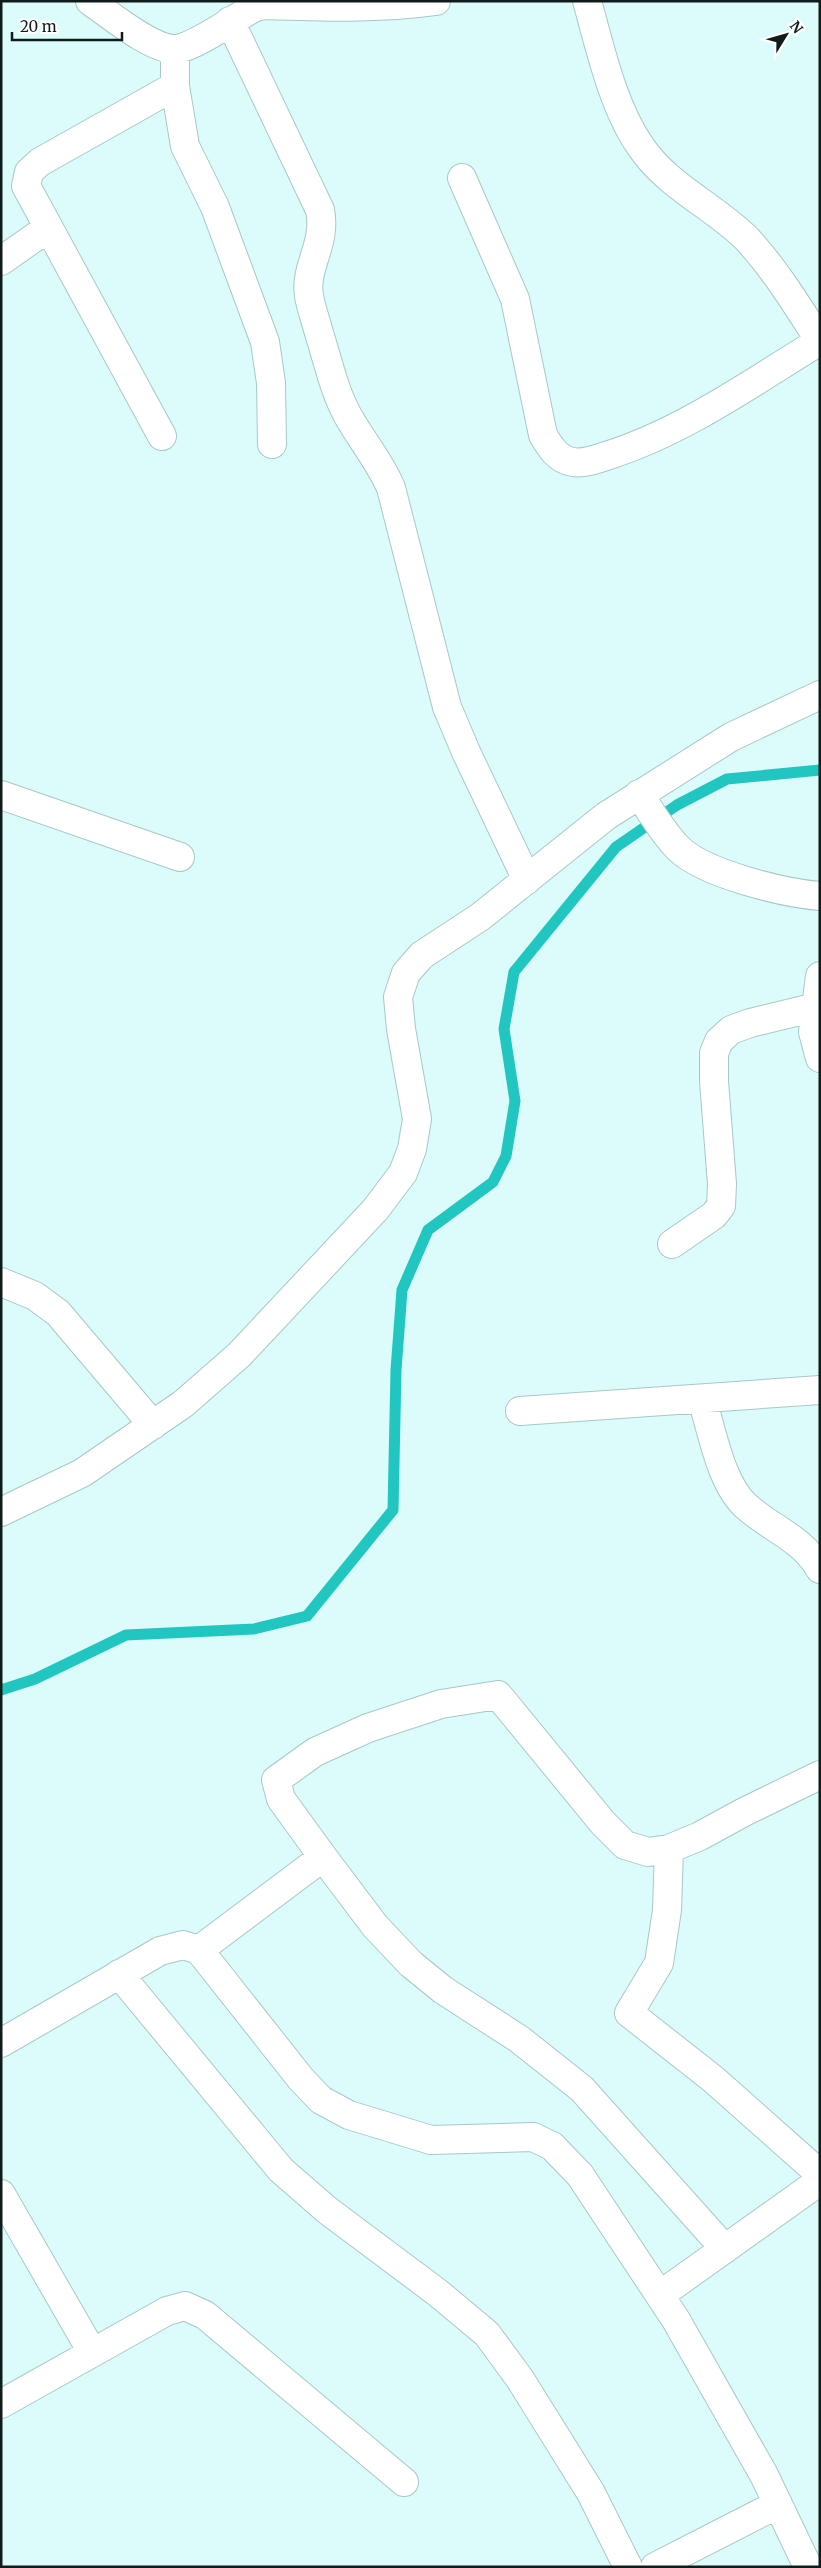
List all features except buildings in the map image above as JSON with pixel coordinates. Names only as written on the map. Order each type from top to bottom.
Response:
[{"type":"street","points":[[90,1],[143,37],[160,45],[175,49],[191,45],[230,21],[255,8],[266,5],[341,8],[406,6],[436,1]]},
{"type":"street","points":[[462,178],[515,299],[543,436],[555,453],[573,462],[594,460],[634,447],[692,418],[820,341],[792,298],[746,239],[666,176],[641,147],[622,112],[587,1]]},
{"type":"street","points":[[230,21],[320,210],[323,224],[320,242],[309,278],[309,296],[335,387],[348,416],[381,465],[391,488],[447,707],[466,752],[527,880]]},
{"type":"street","points":[[175,49],[175,86],[185,146],[215,207],[264,342],[271,383],[272,444]]},
{"type":"street","points":[[162,436],[26,186],[29,172],[40,162],[175,86]]},
{"type":"street","points":[[1,261],[48,228]]},
{"type":"street","points":[[1,1512],[82,1473],[182,1404],[239,1356],[375,1210],[404,1173],[412,1149],[417,1119],[401,1029],[398,997],[406,973],[422,955],[480,917],[606,816],[644,802],[731,737],[820,696]]},
{"type":"street","points":[[1,795],[180,857]]},
{"type":"street","points":[[644,802],[678,848],[696,861],[718,871],[795,894],[820,896]]},
{"type":"street","points":[[820,976],[818,1006],[812,1032],[820,1058]]},
{"type":"street","points":[[672,1244],[714,1215],[721,1206],[722,1184],[714,1081],[714,1053],[720,1040],[732,1030],[750,1023],[818,1006]]},
{"type":"street","points":[[1,1282],[35,1296],[58,1313],[153,1425]]},
{"type":"street","points":[[520,1411],[820,1390]]},
{"type":"street","points":[[702,1398],[726,1476],[734,1493],[747,1507],[796,1540],[812,1555],[820,1569]]},
{"type":"street","points":[[725,2249],[582,2088],[519,2039],[451,1995],[411,1964],[375,1926],[323,1857],[281,1799],[276,1780],[315,1752],[368,1728],[442,1704],[498,1696],[603,1823],[626,1845],[648,1852],[669,1849],[700,1836],[820,1775]]},
{"type":"street","points":[[669,1849],[668,1910],[659,1963],[629,2013],[713,2079],[820,2174]]},
{"type":"street","points":[[199,1950],[323,1857]]},
{"type":"street","points":[[1,2043],[160,1951],[183,1945],[199,1950],[301,2079],[320,2100],[349,2115],[431,2140],[533,2137],[552,2146],[580,2175],[660,2295],[701,2363],[778,2504],[808,2567]]},
{"type":"street","points":[[119,1974],[281,2170],[326,2210],[438,2293],[487,2334],[520,2379],[591,2493],[628,2567]]},
{"type":"street","points":[[660,2295],[820,2181]]},
{"type":"street","points":[[1,2194],[92,2352]]},
{"type":"street","points":[[1,2404],[167,2311],[185,2306],[204,2315],[404,2482]]},
{"type":"street","points":[[655,2567],[778,2504]]},
{"type":"waterway","points":[[1,1690],[35,1679],[126,1635],[254,1629],[307,1616],[393,1510],[396,1370],[402,1290],[428,1230],[493,1182],[506,1156],[515,1101],[504,1029],[514,972],[616,847],[677,805],[727,779],[820,770]]}]
